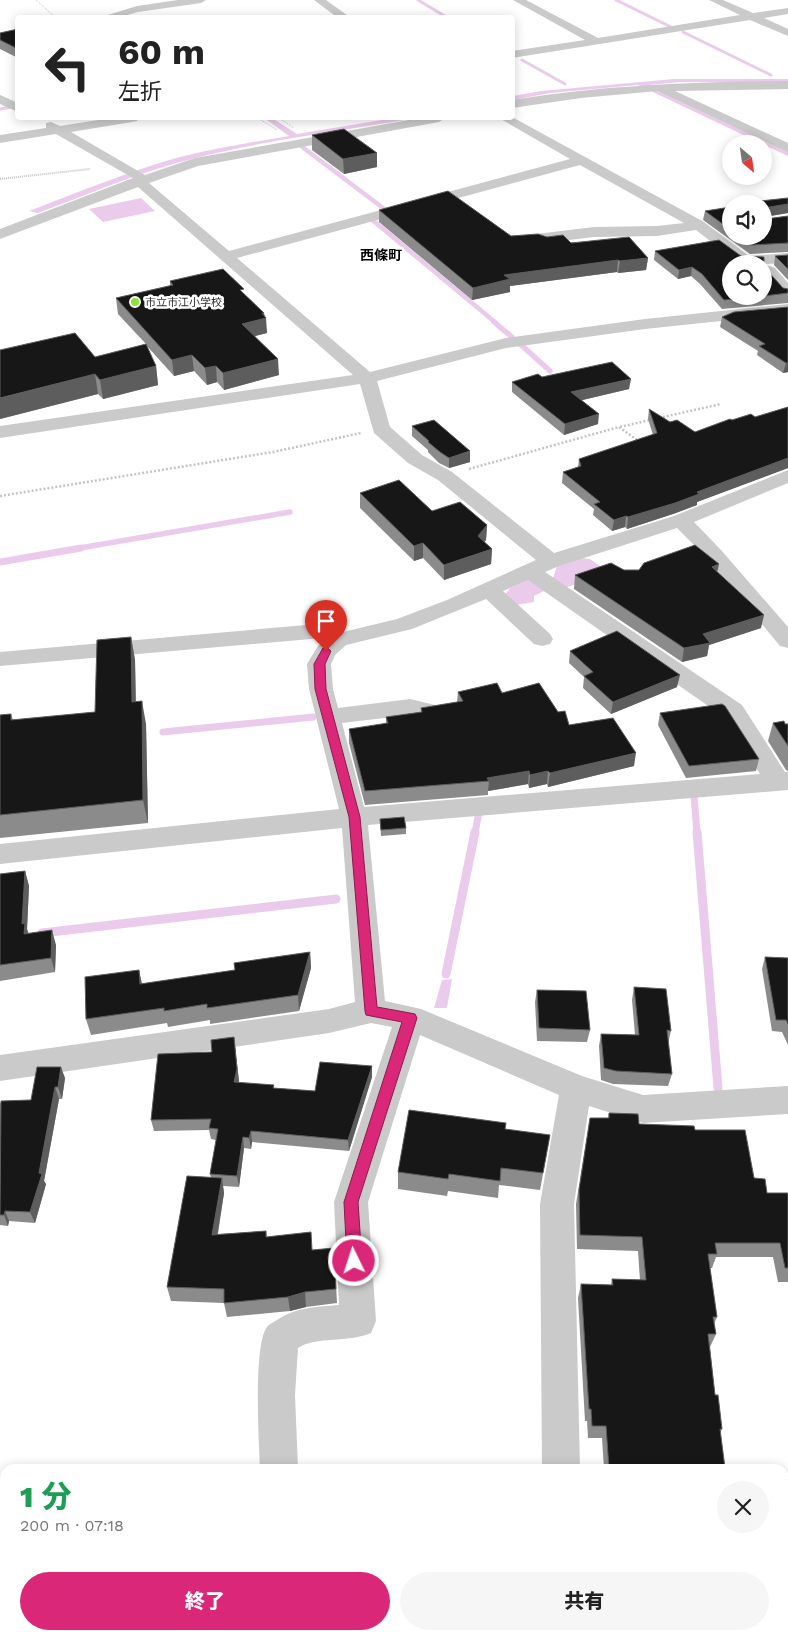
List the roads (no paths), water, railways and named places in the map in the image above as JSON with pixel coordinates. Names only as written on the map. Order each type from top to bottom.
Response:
[{"type":"street","points":[[116,15],[201,0]]},
{"type":"street","points":[[319,0],[342,15]]},
{"type":"street","points":[[518,0],[597,42]]},
{"type":"street","points":[[714,0],[788,32]]},
{"type":"street","points":[[515,56],[788,10]]},
{"type":"street","points":[[515,103],[553,96],[649,88],[788,85]]},
{"type":"street","points":[[649,88],[739,135]]},
{"type":"street","points":[[649,88],[788,148]]},
{"type":"street","points":[[0,99],[15,106]]},
{"type":"street","points":[[39,120],[133,173],[367,378],[381,429],[415,459],[445,476],[540,566],[733,712],[783,782]]},
{"type":"street","points":[[0,139],[120,120]]},
{"type":"street","points":[[0,234],[133,173],[428,120]]},
{"type":"street","points":[[509,120],[702,227],[740,255]]},
{"type":"street","points":[[772,151],[788,159]]},
{"type":"street","points":[[226,256],[582,160]]},
{"type":"street","points":[[520,241],[594,232],[722,226]]},
{"type":"street","points":[[772,260],[788,258]]},
{"type":"street","points":[[772,274],[788,293]]},
{"type":"street","points":[[0,432],[367,378],[506,342],[645,324],[788,309]]},
{"type":"street","points":[[371,1011],[354,817],[321,689],[320,664],[326,651],[338,640],[404,624],[455,605],[540,566],[588,548],[681,520],[788,476]]},
{"type":"street","points":[[681,520],[714,554],[788,641]]},
{"type":"street","points":[[588,548],[613,565]]},
{"type":"street","points":[[0,659],[329,630],[338,640]]},
{"type":"street","points":[[328,717],[410,707],[426,711]]},
{"type":"street","points":[[0,854],[354,817],[783,782]]},
{"type":"street","points":[[0,1068],[329,1021],[371,1011],[410,1018],[576,1088],[643,1109],[788,1100]]},
{"type":"street","points":[[279,1464],[276,1395],[280,1339],[300,1326],[358,1321],[351,1202],[410,1018]]},
{"type":"street","points":[[561,1464],[556,1204],[576,1088]]},
{"type":"lane","points":[[489,590],[542,639]]},
{"type":"waterway","points":[[418,0],[443,15]]},
{"type":"waterway","points":[[616,0],[671,27]]},
{"type":"waterway","points":[[683,32],[771,75]]},
{"type":"waterway","points":[[522,60],[565,84]]},
{"type":"waterway","points":[[0,109],[11,107]]},
{"type":"waterway","points":[[301,146],[387,211],[383,212]]},
{"type":"waterway","points":[[370,218],[496,323]]},
{"type":"waterway","points":[[494,322],[512,337]]},
{"type":"waterway","points":[[519,343],[550,371]]},
{"type":"waterway","points":[[74,549],[290,512]]},
{"type":"waterway","points":[[0,562],[81,548]]},
{"type":"waterway","points":[[163,732],[313,717]]},
{"type":"waterway","points":[[694,796],[697,833]]},
{"type":"waterway","points":[[475,833],[479,812]]},
{"type":"waterway","points":[[446,974],[475,832]]},
{"type":"waterway","points":[[697,832],[718,1088]]},
{"type":"waterway","points":[[42,933],[336,899]]},
{"type":"place","name":"市立市江小学校","points":[[135,302]]},
{"type":"district","name":"西條町","points":[[381,255]]}]
